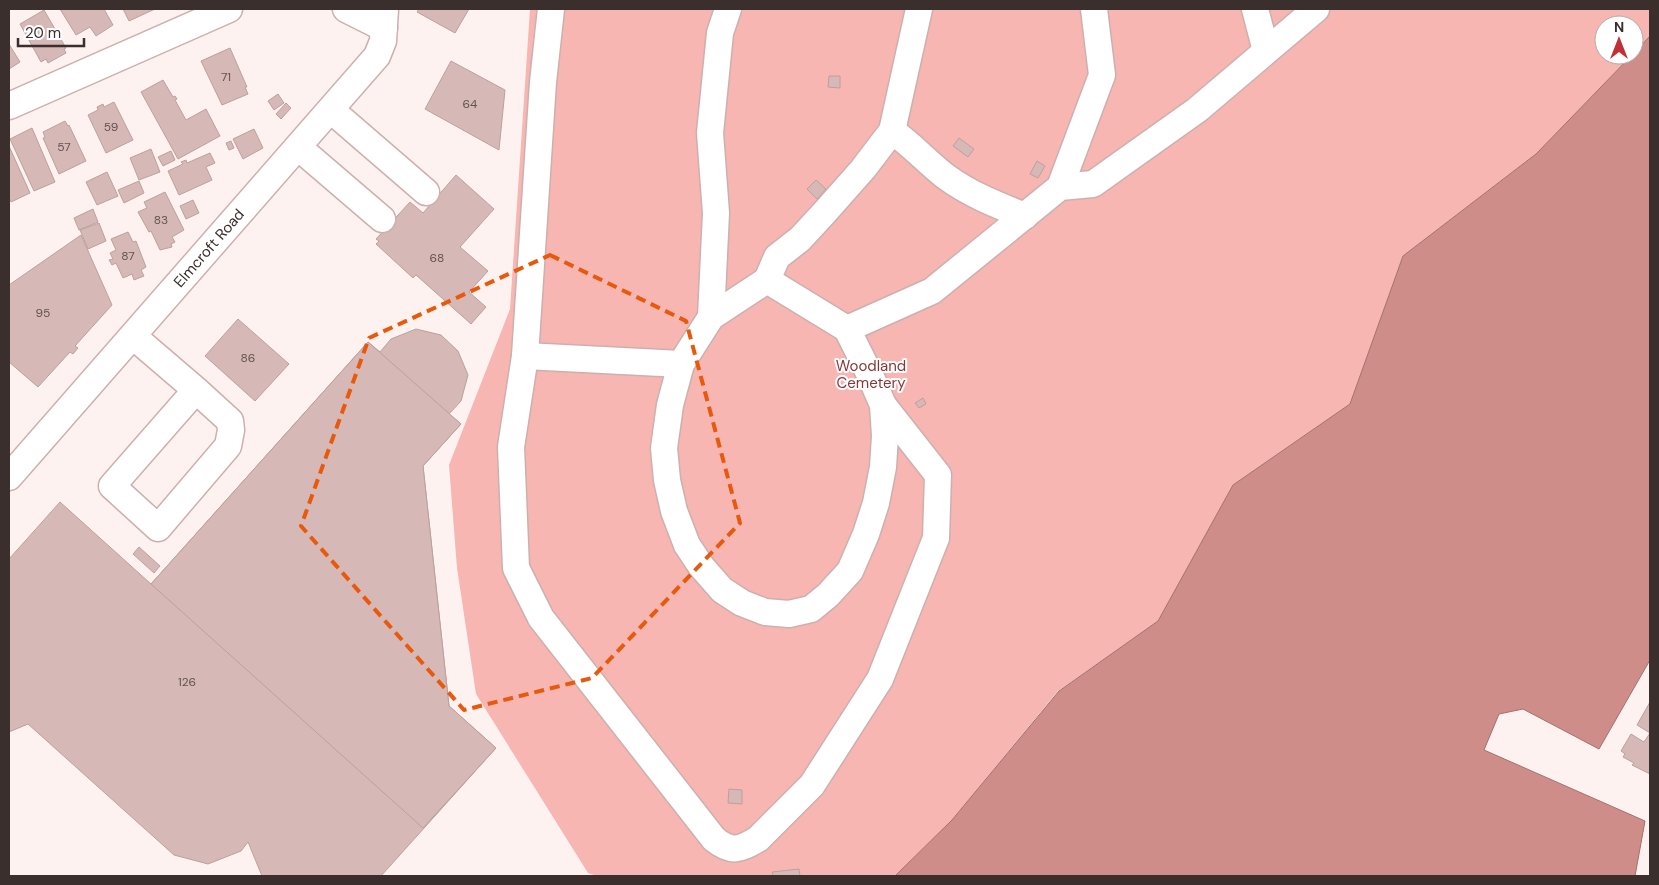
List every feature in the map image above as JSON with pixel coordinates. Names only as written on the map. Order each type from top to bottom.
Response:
[{"type":"street","points":[[9,106],[229,9]]},
{"type":"street","points":[[346,9],[384,18]]},
{"type":"street","points":[[551,9],[543,82],[524,356],[512,447],[516,568],[541,618],[714,839],[724,847],[735,849],[747,846],[758,839],[812,785],[880,680],[936,538],[938,476],[883,405],[846,329],[767,280]]},
{"type":"street","points":[[711,317],[716,213],[710,133],[720,33],[728,9]]},
{"type":"street","points":[[883,405],[885,436],[883,467],[876,503],[866,534],[850,570],[828,595],[811,609],[789,614],[765,612],[742,603],[722,590],[701,566],[687,545],[674,512],[666,480],[664,448],[670,405],[681,364],[711,317],[767,280],[777,257],[800,239],[863,169],[892,131],[919,9]]},
{"type":"street","points":[[846,329],[932,291],[1060,187],[1102,75],[1094,9]]},
{"type":"street","points":[[1255,9],[1266,51]]},
{"type":"street","points":[[1060,187],[1093,184],[1197,110],[1316,9]]},
{"type":"street","name":"Elmcroft Road","points":[[9,477],[377,56],[382,48],[384,18]]},
{"type":"street","points":[[331,110],[426,192]]},
{"type":"street","points":[[892,131],[945,176],[967,191],[993,204],[1025,216]]},
{"type":"street","points":[[298,148],[382,219]]},
{"type":"street","points":[[133,336],[196,390],[230,421],[231,430],[228,446],[158,528],[112,486],[196,390]]},
{"type":"street","points":[[524,356],[681,364]]},
{"type":"highlighted area","points":[[550,255],[686,321],[740,523],[592,678],[464,710],[301,526],[369,338]]},
{"type":"green space","name":"Woodland Cemetery","points":[[530,9],[1650,9],[1650,36],[1644,42],[1644,15],[1594,15],[1594,65],[1622,65],[1536,154],[1403,256],[1350,404],[1233,485],[1158,621],[1058,691],[952,820],[895,876],[597,876],[588,873],[476,694],[457,568],[449,465],[510,309]]},
{"type":"shaded area","points":[[1650,36],[1650,660],[1599,749],[1523,709],[1499,714],[1484,750],[1645,821],[1635,876],[895,876],[952,820],[1059,691],[1158,621],[1233,485],[1350,404],[1403,256],[1536,154],[1622,65],[1644,65],[1644,42]]},
{"type":"building","points":[[60,9],[104,9],[113,25],[96,36],[90,27],[76,35]]},
{"type":"building","points":[[123,9],[155,9],[129,21]]},
{"type":"building","points":[[419,9],[469,9],[455,33],[417,12]]},
{"type":"building","points":[[44,10],[66,48],[64,49],[66,53],[48,63],[46,59],[41,62],[20,24]]},
{"type":"building","points":[[9,44],[20,62],[9,69]]},
{"type":"building","points":[[230,48],[247,87],[245,87],[248,94],[222,105],[201,61]]},
{"type":"building","points":[[451,61],[505,90],[499,150],[425,109]]},
{"type":"building","points":[[829,76],[840,76],[840,88],[828,87]]},
{"type":"building","points":[[163,80],[173,97],[175,96],[177,99],[175,100],[186,120],[206,109],[220,136],[178,159],[141,92]]},
{"type":"building","points":[[278,94],[284,103],[274,110],[268,101]]},
{"type":"building","points":[[114,102],[133,140],[106,153],[88,115],[98,110],[97,107],[103,104],[104,107]]},
{"type":"building","points":[[286,103],[291,108],[281,119],[276,114]]},
{"type":"building","points":[[65,121],[69,125],[86,161],[59,174],[43,138],[45,137],[43,132]]},
{"type":"building","points":[[32,128],[55,182],[34,191],[10,139]]},
{"type":"building","points":[[254,129],[263,148],[243,159],[233,139]]},
{"type":"building","points":[[959,138],[974,149],[968,157],[953,146]]},
{"type":"building","points":[[231,141],[234,148],[229,150],[226,143]]},
{"type":"building","points":[[9,146],[30,193],[11,202],[9,198]]},
{"type":"building","points":[[151,149],[160,172],[139,180],[130,158]]},
{"type":"building","points":[[171,151],[175,160],[163,166],[158,157]]},
{"type":"building","points":[[210,153],[215,163],[206,167],[212,180],[179,195],[168,171],[183,164],[181,162],[186,160],[187,163]]},
{"type":"building","points":[[1037,161],[1045,166],[1038,178],[1030,174]]},
{"type":"building","points":[[107,172],[118,196],[97,205],[86,182]]},
{"type":"building","points":[[456,175],[494,209],[460,247],[488,271],[469,292],[486,307],[471,324],[416,275],[413,278],[376,244],[379,241],[376,239],[410,202],[423,213]]},
{"type":"building","points":[[816,180],[826,189],[817,199],[807,189]]},
{"type":"building","points":[[139,181],[144,193],[124,203],[118,190]]},
{"type":"building","points":[[165,192],[184,230],[172,237],[175,242],[171,244],[172,247],[160,250],[151,231],[149,232],[138,212],[147,208],[144,202]]},
{"type":"building","points":[[193,200],[199,213],[186,219],[180,206]]},
{"type":"building","points":[[93,209],[98,222],[79,230],[74,218]]},
{"type":"building","points":[[99,223],[106,241],[88,249],[80,230]]},
{"type":"building","points":[[128,232],[133,242],[136,241],[146,267],[141,270],[144,276],[134,280],[132,274],[123,278],[116,263],[112,265],[109,260],[113,259],[110,253],[116,250],[111,239]]},
{"type":"building","points":[[81,235],[112,305],[75,346],[78,348],[73,354],[70,352],[38,387],[9,362],[9,285]]},
{"type":"building","points":[[238,319],[289,364],[255,401],[205,356]]},
{"type":"building","points":[[416,329],[441,335],[458,351],[468,375],[461,401],[449,414],[461,424],[423,466],[449,706],[496,748],[381,876],[262,876],[248,842],[241,851],[208,864],[174,855],[28,724],[9,732],[9,559],[60,502],[151,584],[368,342],[380,352],[391,339]]},
{"type":"building","points":[[368,342],[461,424],[423,466],[449,706],[496,748],[423,828],[151,584]]},
{"type":"building","points":[[923,398],[926,404],[919,408],[915,403]]},
{"type":"building","points":[[139,547],[160,566],[154,573],[133,554]]},
{"type":"building","points":[[1650,702],[1650,733],[1637,725]]},
{"type":"building","points":[[1650,733],[1650,774],[1632,765],[1634,763],[1623,757],[1625,754],[1621,751],[1631,734],[1644,742]]},
{"type":"building","points":[[729,789],[742,790],[742,804],[728,803]]},
{"type":"building","points":[[799,869],[800,876],[773,876],[772,872]]}]
